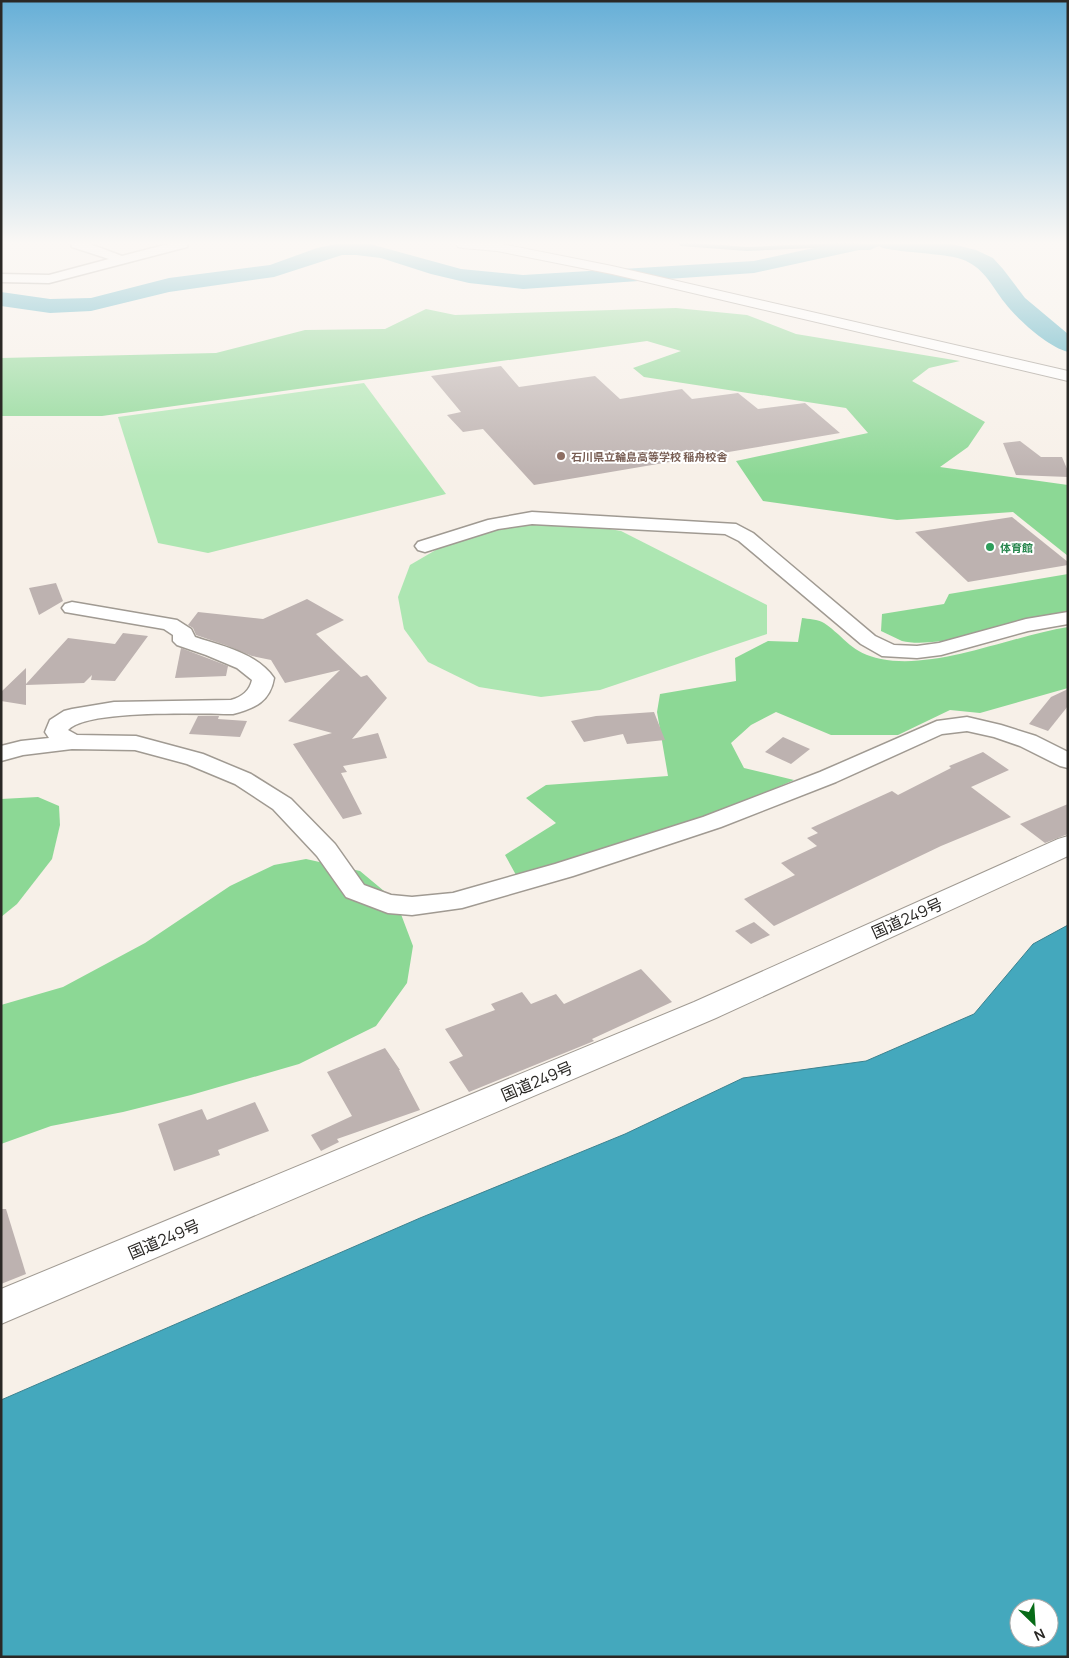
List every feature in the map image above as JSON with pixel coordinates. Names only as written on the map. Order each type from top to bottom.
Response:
[{"type":"main road","points":[[834,321],[1068,376]]},
{"type":"main road","name":"国道249号","points":[[1,1307],[705,1010],[1068,845]]},
{"type":"street","points":[[424,546],[495,524],[532,518],[729,528],[746,536],[868,640],[890,651],[917,652],[941,649],[1026,626],[1068,618]]},
{"type":"street","points":[[72,608],[170,624],[184,632],[184,641],[214,650],[245,663],[263,678],[261,690],[246,703],[232,707],[114,709],[72,716],[58,725],[56,732],[72,742]]},
{"type":"street","points":[[1,754],[21,748],[72,742],[136,743],[195,759],[243,779],[282,804],[326,850],[354,890],[388,904],[412,906],[453,902],[564,870],[712,822],[828,777],[937,728],[967,724],[1002,732],[1028,741],[1068,761]]},
{"type":"green space","points":[[401,321],[763,321],[796,334],[960,361],[929,368],[912,381],[985,422],[968,447],[940,467],[1068,485],[1068,556],[1013,512],[897,520],[763,501],[736,461],[868,433],[846,408],[644,377],[633,368],[681,351],[647,341],[102,416],[1,416],[1,358],[216,353],[305,330],[385,329]]},
{"type":"green space","points":[[364,383],[446,494],[208,553],[158,543],[118,417]]},
{"type":"green space","points":[[565,521],[621,531],[767,605],[767,634],[600,690],[541,697],[479,687],[428,662],[404,629],[398,597],[410,565],[446,544],[504,525]]},
{"type":"green space","points":[[1068,574],[1068,613],[984,634],[937,642],[918,643],[902,641],[881,631],[882,614],[944,604],[949,594]]},
{"type":"green space","points":[[802,618],[824,623],[863,653],[881,659],[903,661],[950,656],[1068,627],[1068,688],[980,713],[950,710],[898,735],[831,735],[776,712],[751,725],[731,743],[744,768],[794,780],[720,813],[516,875],[505,855],[556,823],[526,798],[546,785],[668,776],[657,712],[660,694],[736,681],[735,658],[768,641],[798,642]]},
{"type":"green space","points":[[38,797],[59,806],[60,825],[52,859],[17,904],[1,917],[1,799]]},
{"type":"green space","points":[[306,859],[360,871],[396,901],[413,946],[407,983],[376,1026],[299,1064],[123,1112],[51,1126],[1,1144],[1,1005],[63,987],[145,943],[230,886],[274,865]]},
{"type":"water","points":[[1068,925],[1068,1657],[1,1657],[1,1400],[420,1218],[625,1134],[743,1078],[866,1061],[974,1014],[1033,944]]},
{"type":"building","points":[[501,366],[519,387],[595,376],[620,399],[682,389],[692,399],[738,393],[758,409],[805,403],[840,433],[534,485],[483,429],[463,432],[447,415],[461,412],[431,376]]},
{"type":"building","points":[[1020,441],[1041,457],[1062,457],[1068,471],[1068,477],[1016,475],[1003,443]]},
{"type":"building","name":"体育館","points":[[1012,517],[1068,562],[1068,565],[968,582],[915,532]]},
{"type":"building","points":[[56,583],[63,601],[39,615],[29,588]]},
{"type":"building","points":[[307,599],[344,620],[316,634],[361,677],[367,675],[387,698],[352,739],[378,733],[387,758],[343,766],[347,772],[341,773],[362,814],[343,819],[293,744],[332,733],[288,721],[340,670],[285,683],[271,660],[252,656],[196,635],[193,628],[188,625],[198,612],[263,619]]},
{"type":"building","points":[[123,633],[148,636],[115,681],[91,680],[92,675],[84,683],[26,685],[26,705],[1,701],[1,692],[26,668],[26,684],[68,638],[115,644]]},
{"type":"building","points":[[181,648],[228,666],[226,676],[175,678]]},
{"type":"building","points":[[1068,689],[1068,706],[1048,731],[1029,724],[1051,697]]},
{"type":"building","points":[[654,712],[665,740],[627,744],[623,734],[584,742],[571,721],[596,716]]},
{"type":"building","points":[[198,716],[219,716],[218,719],[247,721],[240,737],[189,734]]},
{"type":"building","points":[[783,737],[810,749],[791,764],[765,752]]},
{"type":"building","points":[[983,752],[1009,770],[971,787],[1011,817],[941,846],[774,926],[744,899],[795,875],[781,863],[817,846],[807,838],[818,833],[811,828],[892,791],[898,795],[951,768],[949,766]]},
{"type":"building","points":[[1068,804],[1068,834],[1045,843],[1020,824]]},
{"type":"building","points":[[754,922],[770,935],[751,944],[735,931]]},
{"type":"building","points":[[641,969],[672,1002],[592,1039],[594,1041],[469,1092],[449,1062],[463,1056],[445,1029],[495,1010],[491,1004],[522,992],[531,1004],[556,994],[564,1004]]},
{"type":"building","points":[[385,1048],[400,1070],[420,1110],[337,1139],[339,1142],[321,1151],[311,1135],[352,1116],[327,1072]]},
{"type":"building","points":[[255,1102],[269,1131],[218,1150],[220,1155],[174,1171],[158,1124],[202,1109],[207,1120]]},
{"type":"building","points":[[1,1209],[6,1209],[26,1274],[1,1284]]},
{"type":"waterway","points":[[1037,321],[1068,345]]},
{"type":"place","name":"石川県立輪島高等学校 稲舟校舎","points":[[561,456]]},
{"type":"place","name":"体育館","points":[[990,547]]}]
